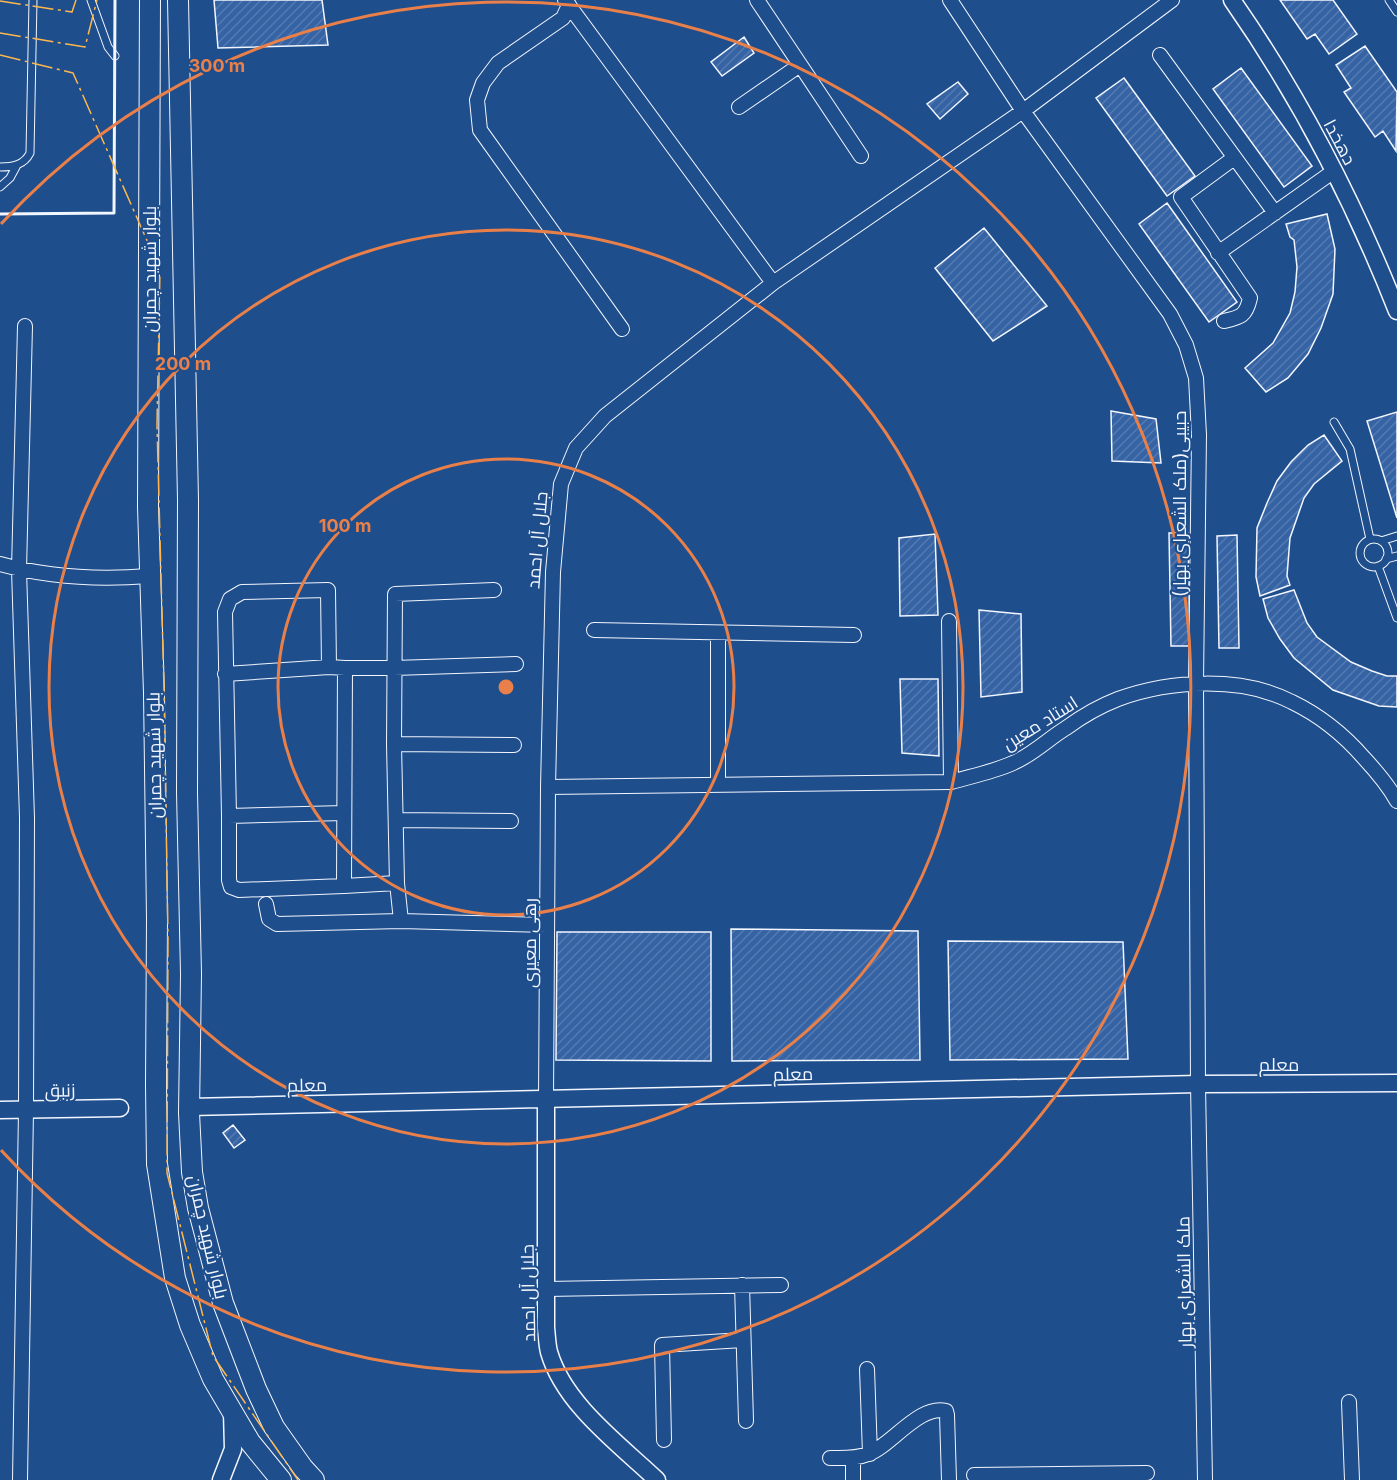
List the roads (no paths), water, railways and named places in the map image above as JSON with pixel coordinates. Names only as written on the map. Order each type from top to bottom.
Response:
[{"type":"main road","name":"بلوار شهید چمران","points":[[150,0],[149,576],[154,717],[158,1164],[175,1278],[190,1325],[213,1379],[250,1442],[280,1480]]},
{"type":"main road","name":"بلوار شهید چمران","points":[[178,0],[188,500],[187,792],[191,974],[189,1107],[192,1172],[198,1208],[223,1303],[256,1389],[273,1427],[314,1480]]},
{"type":"main road","points":[[157,1110],[189,1107]]},
{"type":"street","points":[[757,0],[861,156]]},
{"type":"street","name":"حبیبی(ملک الشعرای بهار)","points":[[950,0],[1023,111],[1170,314],[1186,345],[1196,378],[1199,435],[1196,683],[1198,1084]]},
{"type":"street","name":"جلال آل احمد","points":[[548,787],[553,572],[561,484],[576,448],[605,416],[773,283],[1023,111],[1172,0]]},
{"type":"street","name":"دهخدا","points":[[1232,0],[1266,49],[1334,171],[1377,259],[1397,311]]},
{"type":"street","points":[[567,3],[773,283]]},
{"type":"street","points":[[567,3],[564,18],[498,63],[483,83],[477,100],[480,130],[622,329]]},
{"type":"street","points":[[1160,56],[1275,213]]},
{"type":"street","points":[[739,107],[800,65]]},
{"type":"street","points":[[1224,321],[1239,318],[1247,309],[1250,298],[1181,197],[1234,158]]},
{"type":"street","points":[[1218,253],[1334,171]]},
{"type":"street","points":[[20,1480],[26,1110],[27,818],[19,570],[25,326]]},
{"type":"street","points":[[0,564],[19,570],[67,577],[110,579],[149,576]]},
{"type":"street","points":[[329,667],[328,590],[242,592],[230,599],[225,612],[228,880],[231,887],[239,890],[398,883]]},
{"type":"street","points":[[401,921],[394,744],[395,594],[494,590]]},
{"type":"street","points":[[949,621],[951,782]]},
{"type":"street","points":[[594,630],[854,635]]},
{"type":"street","points":[[718,634],[718,785]]},
{"type":"street","points":[[225,674],[329,667],[394,668],[516,664]]},
{"type":"street","points":[[344,886],[345,668]]},
{"type":"street","name":"استاد معین","points":[[548,787],[951,782],[1014,763],[1066,728],[1117,699],[1158,688],[1196,683],[1259,690],[1291,701],[1322,720],[1351,743],[1387,783],[1397,801]]},
{"type":"street","points":[[394,744],[514,745]]},
{"type":"street","name":"رهی معیری","points":[[546,1100],[548,787]]},
{"type":"street","points":[[229,816],[344,813]]},
{"type":"street","points":[[396,820],[511,821]]},
{"type":"street","points":[[266,904],[269,919],[277,924],[401,921],[547,925]]},
{"type":"street","name":"معلم","points":[[189,1107],[1198,1084],[1397,1083]]},
{"type":"street","name":"ملک الشعرای بهار","points":[[1198,1084],[1205,1480]]},
{"type":"street","name":"جلال آل احمد","points":[[546,1100],[546,1328],[549,1351],[561,1379],[579,1405],[657,1480]]},
{"type":"street","name":"زنبق","points":[[0,1110],[120,1108]]},
{"type":"street","points":[[742,1285],[746,1421]]},
{"type":"street","points":[[546,1289],[781,1285]]},
{"type":"street","points":[[664,1440],[662,1344],[743,1340]]},
{"type":"street","points":[[867,1369],[870,1454]]},
{"type":"street","points":[[1349,1402],[1352,1480]]},
{"type":"street","points":[[830,1458],[853,1458],[870,1454],[919,1417],[941,1410],[946,1412],[948,1423],[949,1480]]},
{"type":"street","points":[[221,1480],[232,1449],[232,1411]]},
{"type":"street","points":[[853,1458],[854,1480]]},
{"type":"street","points":[[974,1475],[1056,1477],[1147,1473]]},
{"type":"lane","points":[[0,167],[17,165],[26,160],[30,153],[33,0]]},
{"type":"lane","points":[[91,0],[108,47],[115,56]]},
{"type":"lane","points":[[0,187],[10,178],[17,165]]},
{"type":"lane","points":[[1334,422],[1350,449],[1370,539]]},
{"type":"lane","points":[[1370,539],[1380,541],[1397,536]]},
{"type":"lane","points":[[1370,539],[1362,546],[1361,557],[1368,565],[1378,566],[1386,559],[1397,556]]},
{"type":"lane","points":[[1380,541],[1387,549],[1386,559]]},
{"type":"lane","points":[[1378,566],[1397,618]]}]
